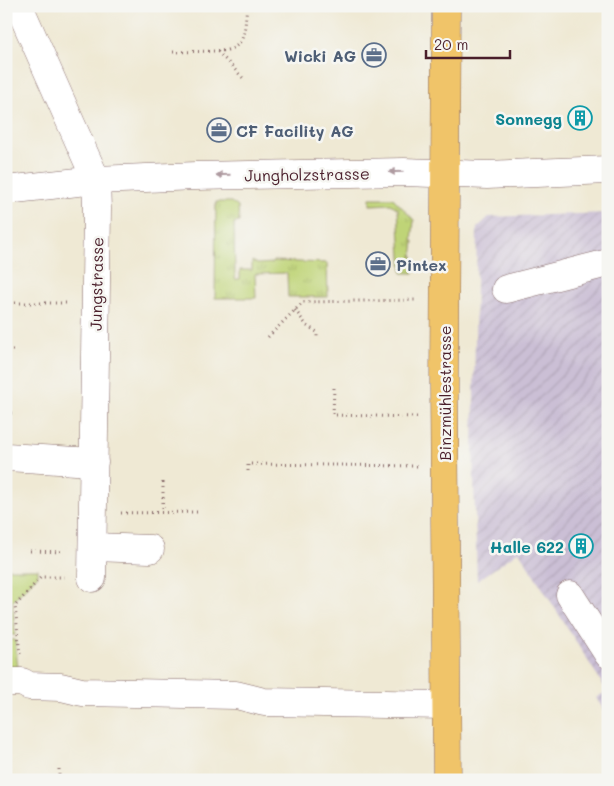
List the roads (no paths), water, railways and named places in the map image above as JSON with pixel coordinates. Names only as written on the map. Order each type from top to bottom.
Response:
[{"type":"main road","name":"Binzmühlestrasse","points":[[446,6],[447,780]]},
{"type":"street","name":"Jungstrasse","points":[[19,6],[96,180],[94,462],[84,550],[83,578]]},
{"type":"street","name":"Jungholzstrasse","points":[[6,190],[96,180],[196,176],[487,175],[608,170]]},
{"type":"street","points":[[506,289],[608,263]]},
{"type":"street","points":[[6,457],[94,462]]},
{"type":"street","points":[[84,550],[150,549]]},
{"type":"street","points":[[570,595],[608,654]]},
{"type":"street","points":[[14,682],[29,686],[61,687],[82,692],[236,695],[264,702],[446,705]]},
{"type":"place","name":"Wicki AG","points":[[374,55]]},
{"type":"place","name":"Sonnegg","points":[[580,118]]},
{"type":"place","name":"CF Facility AG","points":[[219,130]]},
{"type":"place","name":"Pintex","points":[[378,264]]},
{"type":"place","name":"Halle 622","points":[[581,546]]}]
